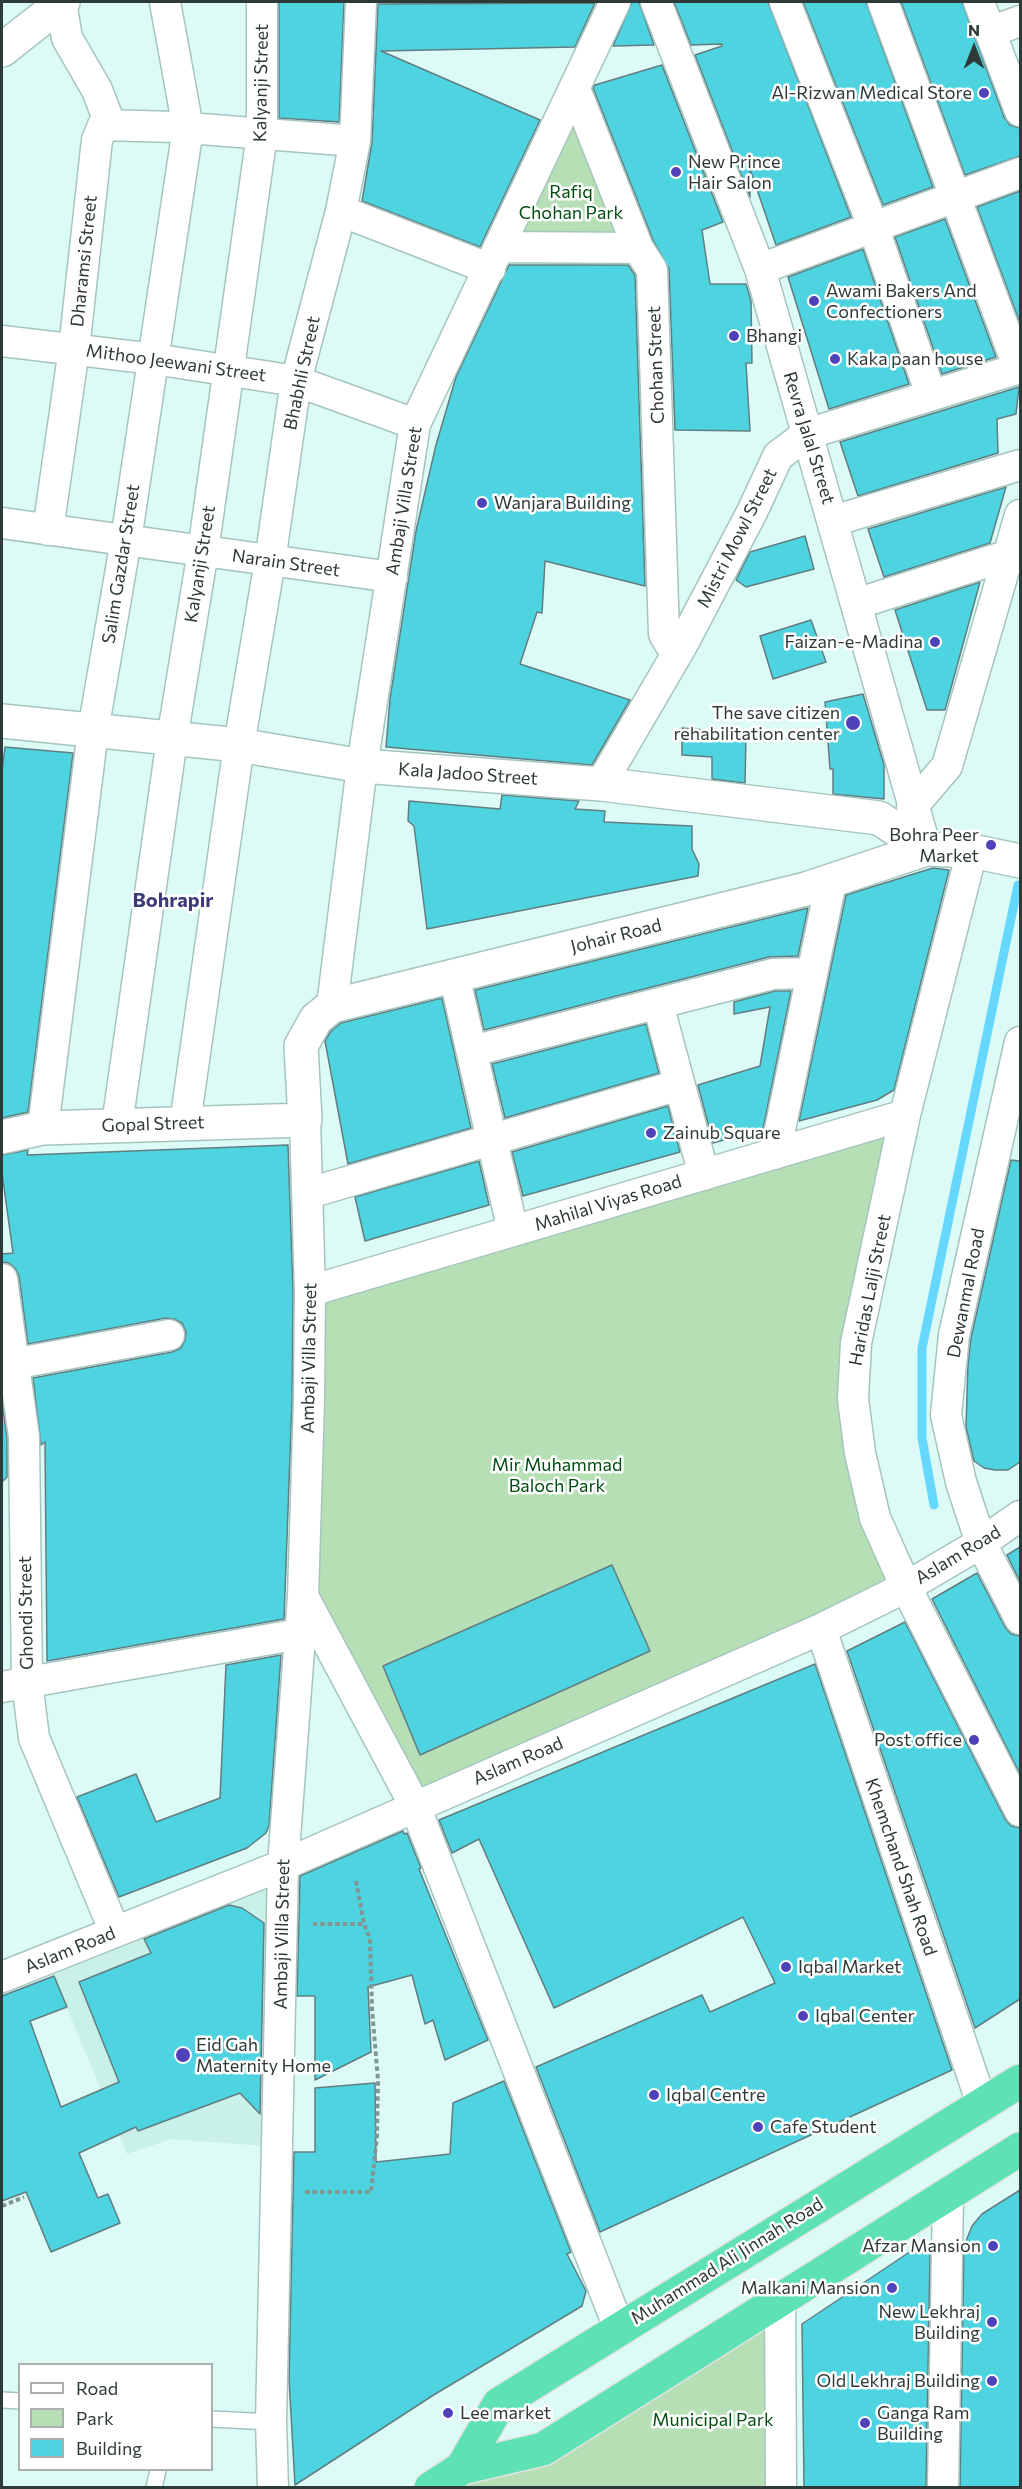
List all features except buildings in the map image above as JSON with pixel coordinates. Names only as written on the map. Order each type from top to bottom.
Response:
[{"type":"highway","name":"Muhammad Ali Jinnah Road","points":[[462,2469],[500,2404],[1020,2081]]},
{"type":"highway","name":"Muhammad Ali Jinnah Road","points":[[431,2487],[462,2469],[543,2449],[780,2298],[1020,2150]]},
{"type":"street","points":[[2,50],[62,2]]},
{"type":"street","name":"Dharamsi Street","points":[[48,530],[74,349],[97,140],[107,116],[97,90],[67,39],[62,2]]},
{"type":"street","name":"Salim Gazdar Street","points":[[43,1128],[93,730],[126,540],[188,128],[165,2]]},
{"type":"street","name":"Kalyanji Street","points":[[117,1125],[172,739],[203,551],[262,134],[262,2]]},
{"type":"street","name":"Bhabhli Street","points":[[185,1123],[239,745],[270,561],[296,381],[341,211],[354,141],[361,2]]},
{"type":"street","name":"Ambaji Villa Street","points":[[332,1006],[363,766],[415,424],[615,2]]},
{"type":"street","name":"Revra Jalal Street","points":[[656,2],[760,269],[834,521],[912,807],[926,849]]},
{"type":"street","points":[[785,2],[873,226],[931,395]]},
{"type":"street","points":[[883,2],[1020,368]]},
{"type":"street","points":[[979,2],[1019,103]]},
{"type":"street","points":[[990,32],[1020,21]]},
{"type":"street","name":"Chohan Street","points":[[574,89],[638,248],[652,270],[664,634],[670,644],[681,647]]},
{"type":"street","points":[[103,125],[188,128],[354,141]]},
{"type":"street","points":[[760,269],[1020,173]]},
{"type":"street","points":[[341,211],[495,258],[638,248]]},
{"type":"street","name":"Mithoo Jeewani Street","points":[[2,341],[154,359],[296,381],[415,424]]},
{"type":"street","name":"Mistri Mowl Street","points":[[601,784],[681,647],[752,512],[778,456],[807,434],[1020,368]]},
{"type":"street","points":[[834,521],[1020,465]]},
{"type":"street","points":[[912,807],[947,766],[1020,515]]},
{"type":"street","name":"Narain Street","points":[[2,523],[392,577]]},
{"type":"street","points":[[856,604],[1009,555]]},
{"type":"street","name":"Kala Jadoo Street","points":[[2,721],[239,745],[363,766],[601,784],[879,819],[926,849]]},
{"type":"street","name":"Johair Road","points":[[332,1006],[831,882],[926,849],[972,851],[1020,861]]},
{"type":"street","name":"Haridas Lalji Street","points":[[972,851],[905,1115],[856,1343],[853,1399],[860,1453],[875,1518],[906,1587],[1020,1811]]},
{"type":"street","points":[[775,1154],[831,882]]},
{"type":"street","points":[[472,1051],[773,974],[812,973]]},
{"type":"street","points":[[454,975],[513,1231]]},
{"type":"street","points":[[658,1004],[704,1175]]},
{"type":"street","points":[[305,1120],[301,1046],[316,1018],[332,1006]]},
{"type":"street","name":"Dewanmal Road","points":[[1020,1042],[954,1335],[946,1415],[961,1482],[981,1543],[1020,1618]]},
{"type":"street","points":[[309,1193],[679,1085]]},
{"type":"street","name":"Mahilal Viyas Road","points":[[310,1291],[905,1115]]},
{"type":"street","name":"Ambaji Villa Street","points":[[273,2487],[272,2422],[283,1865],[303,1596],[310,1291],[309,1193],[305,1120]]},
{"type":"street","name":"Gopal Street","points":[[2,1137],[43,1128],[305,1120]]},
{"type":"street","name":"Ghondi Street","points":[[2,1279],[24,1437],[13,1477],[14,1685],[115,1932]]},
{"type":"street","points":[[14,1364],[169,1335]]},
{"type":"street","name":"Aslam Road","points":[[2,1977],[283,1865],[821,1629],[906,1587],[981,1543],[1020,1516]]},
{"type":"street","name":"Ambaji Villa Street","points":[[303,1596],[415,1806],[619,2328]]},
{"type":"street","name":"Khemchand Shah Road","points":[[821,1629],[982,2104]]},
{"type":"street","points":[[14,1685],[299,1635]]},
{"type":"street","points":[[943,2487],[948,2195]]},
{"type":"street","points":[[780,2298],[781,2487]]},
{"type":"lane","points":[[2,2400],[18,2401]]},
{"type":"lane","points":[[213,2419],[272,2422]]},
{"type":"lane","points":[[154,2487],[158,2471]]},
{"type":"path","points":[[276,2192],[371,2192],[377,2136],[378,2080],[372,2009],[370,1939],[364,1924],[356,1881]]},
{"type":"path","points":[[282,1924],[364,1924]]},
{"type":"path","points":[[2,2206],[24,2197]]},
{"type":"shaded area","name":"Eid Gah Maternity Home","points":[[283,1865],[277,2147],[172,2139],[127,2154],[47,1959]]},
{"type":"green space","name":"Rafiq Chohan Park","points":[[575,89],[638,248],[501,247]]},
{"type":"green space","name":"Mir Muhammad Baloch Park","points":[[905,1115],[853,1399],[906,1587],[415,1806],[303,1596],[310,1291]]},
{"type":"green space","name":"Municipal Park","points":[[780,2298],[781,2487],[454,2488],[543,2449]]},
{"type":"waterway","points":[[934,1505],[922,1438],[922,1348],[1018,885]]},
{"type":"place","name":"Al-Rizwan Medical Store","points":[[984,93]]},
{"type":"place","name":"New Prince Hair Salon","points":[[676,172]]},
{"type":"place","name":"Awami Bakers And Confectioners","points":[[814,301]]},
{"type":"place","name":"Bhangi","points":[[734,336]]},
{"type":"place","name":"Kaka paan house","points":[[835,359]]},
{"type":"place","name":"Wanjara Building","points":[[482,503]]},
{"type":"place","name":"Faizan-e-Madina","points":[[935,642]]},
{"type":"place","name":"The save citizen rehabilitation center","points":[[853,723]]},
{"type":"place","name":"Bohra Peer Market","points":[[991,845]]},
{"type":"place","name":"Zainub Square","points":[[651,1133]]},
{"type":"place","name":"Post office","points":[[974,1740]]},
{"type":"place","name":"Iqbal Market","points":[[786,1967]]},
{"type":"place","name":"Iqbal Center","points":[[803,2016]]},
{"type":"place","name":"Eid Gah Maternity Home","points":[[183,2055]]},
{"type":"place","name":"Iqbal Centre","points":[[654,2095]]},
{"type":"place","name":"Cafe Student","points":[[758,2127]]},
{"type":"place","name":"Afzar Mansion","points":[[993,2246]]},
{"type":"place","name":"Malkani Mansion","points":[[892,2288]]},
{"type":"place","name":"New Lekhraj Building","points":[[992,2322]]},
{"type":"place","name":"Old Lekhraj Building","points":[[992,2381]]},
{"type":"place","name":"Lee market","points":[[448,2413]]},
{"type":"place","name":"Ganga Ram Building","points":[[865,2423]]},
{"type":"district","name":"Bohrapir","points":[[173,900]]}]
